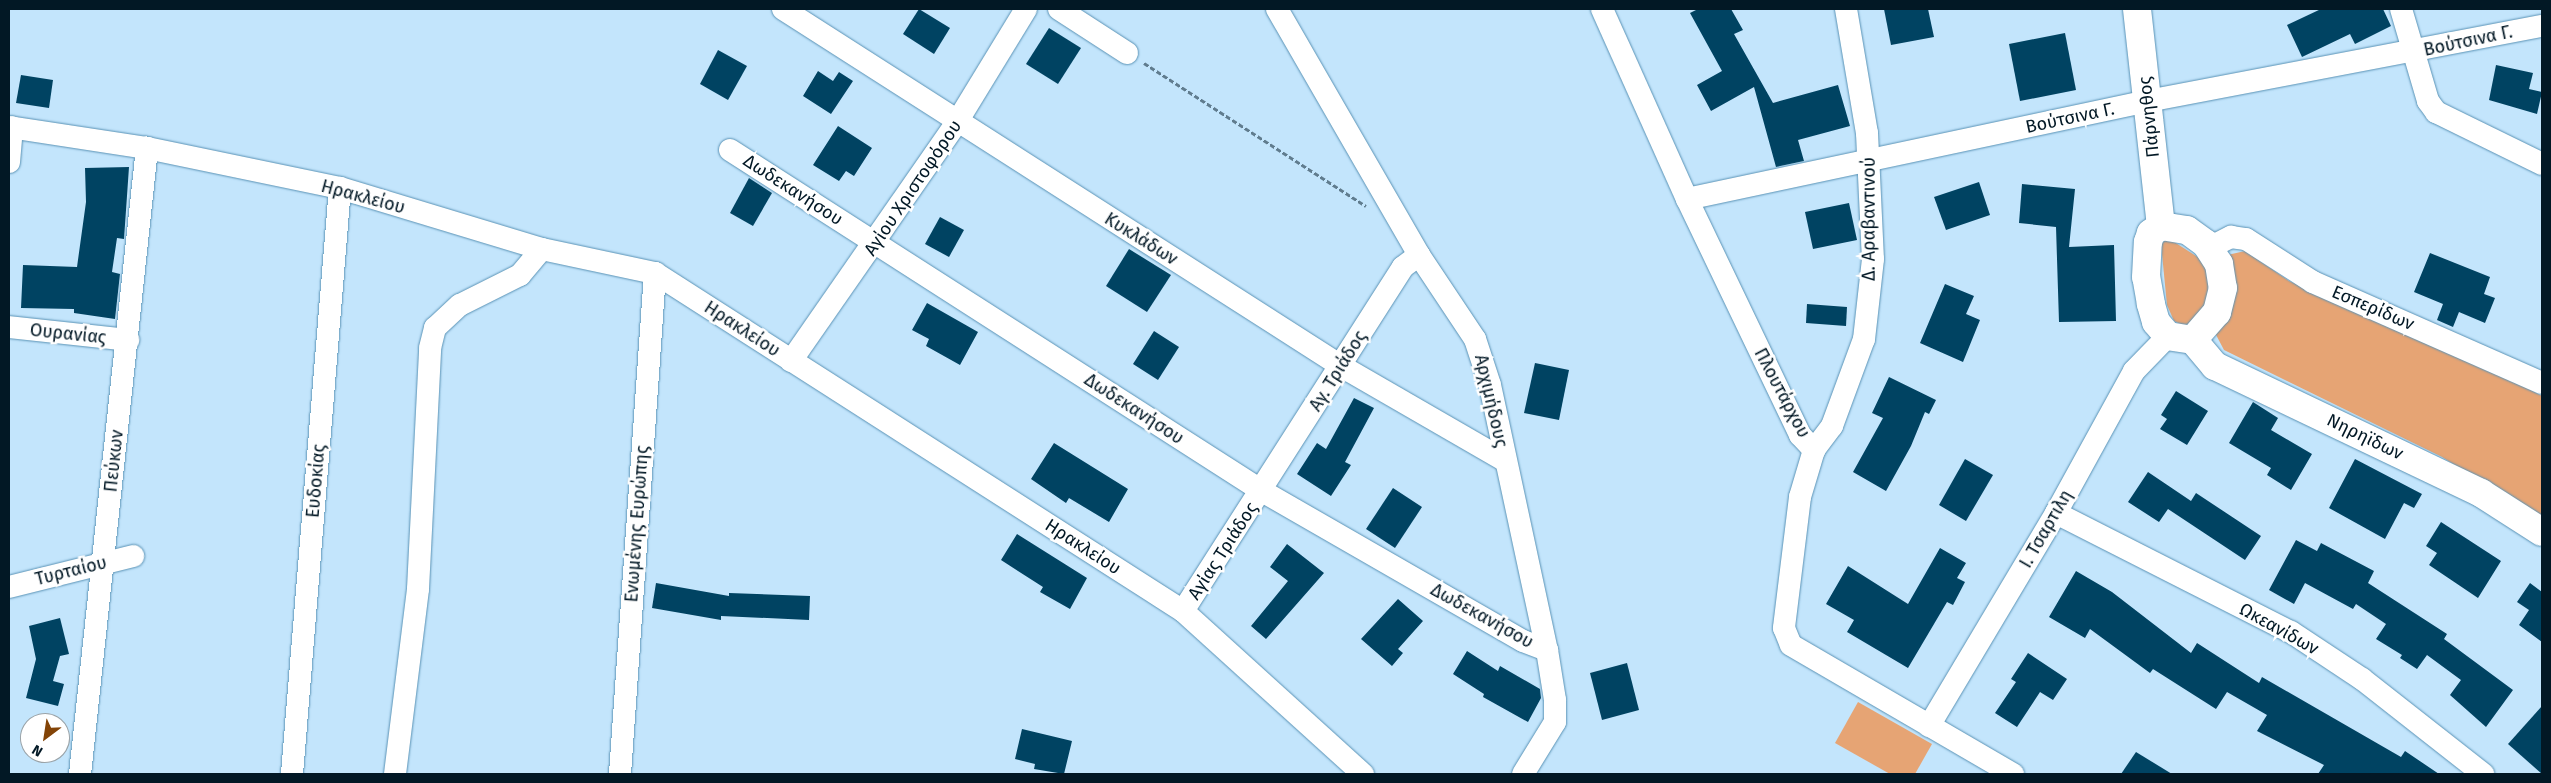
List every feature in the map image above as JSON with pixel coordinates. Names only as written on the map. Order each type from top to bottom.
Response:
[{"type":"street","name":"Κυκλάδων","points":[[783,9],[1341,366],[1504,460]]},
{"type":"street","name":"Αγίου Χριστοφόρου","points":[[791,361],[875,244],[957,122],[1026,9]]},
{"type":"street","points":[[1059,9],[1127,52]]},
{"type":"street","name":"Αρχιμήδους","points":[[1277,9],[1419,255],[1475,340],[1490,385],[1504,460],[1547,650],[1555,722],[1523,774]]},
{"type":"street","name":"Πλουτάρχου","points":[[1602,9],[1687,199],[1800,435],[1814,450],[1800,497],[1784,628],[1791,645],[2013,774]]},
{"type":"street","name":"Δ. Αραβαντινού","points":[[1814,450],[1832,426],[1864,338],[1873,259],[1869,161],[1863,104],[1846,9]]},
{"type":"street","name":"Πάρνηθος","points":[[2137,9],[2161,226]]},
{"type":"street","points":[[2400,9],[2428,101],[2436,112],[2542,164]]},
{"type":"street","name":"Βούτσινα Γ.","points":[[1687,199],[2148,101],[2412,53],[2542,26]]},
{"type":"street","points":[[9,162],[10,127]]},
{"type":"street","name":"Ηρακλείου","points":[[10,127],[147,148],[340,188],[542,249],[655,273],[1183,611],[1363,774]]},
{"type":"street","name":"Πεύκων","points":[[80,774],[128,340],[147,148]]},
{"type":"street","name":"Δωδεκανήσου","points":[[730,150],[1262,491],[1523,641],[1547,650]]},
{"type":"street","name":"Ευδοκίας","points":[[292,774],[340,188]]},
{"type":"street","points":[[2161,226],[2187,230],[2209,248],[2219,264],[2223,288],[2217,312],[2180,338],[2156,322],[2146,277],[2148,242],[2151,233],[2161,226]]},
{"type":"street","name":"Εσπερίδων","points":[[2209,248],[2231,237],[2246,239],[2313,282],[2542,383]]},
{"type":"street","points":[[395,774],[418,589],[430,348],[435,328],[460,305],[520,275],[542,249]]},
{"type":"street","name":"Αγ. Τριάδος","points":[[1262,491],[1403,268],[1419,255]]},
{"type":"street","name":"Ενωμένης Ευρώπης","points":[[620,774],[655,273]]},
{"type":"street","name":"Ουρανίας","points":[[9,327],[128,340]]},
{"type":"street","name":"Ι. Τσαρτιλη","points":[[1929,726],[2056,513],[2134,371],[2180,338]]},
{"type":"street","name":"Νηρηϊδων","points":[[2180,338],[2215,366],[2481,493],[2542,532]]},
{"type":"street","name":"Αγίας Τριάδος","points":[[1183,611],[1262,491]]},
{"type":"street","name":"Ωκεανίδων","points":[[2056,513],[2291,632],[2362,679],[2483,774]]},
{"type":"street","name":"Τυρταίου","points":[[9,587],[133,556]]},
{"type":"path","points":[[1127,52],[1366,206],[1388,201]]},
{"type":"shaded area","points":[[2168,238],[2207,263],[2212,285],[2204,314],[2189,328],[2174,321],[2167,305],[2161,244]]},
{"type":"shaded area","points":[[2245,251],[2289,281],[2498,373],[2542,396],[2542,520],[2442,457],[2224,350],[2214,331],[2230,317],[2234,295],[2223,256]]},
{"type":"shaded area","points":[[1858,702],[1932,744],[1915,774],[1890,774],[1835,743]]},
{"type":"building","points":[[919,9],[950,28],[934,54],[903,34]]},
{"type":"building","points":[[1698,9],[1731,9],[1743,30],[1734,34],[1773,103],[1838,85],[1850,126],[1798,140],[1804,161],[1776,167],[1754,87],[1711,111],[1697,85],[1722,71],[1690,13]]},
{"type":"building","points":[[1884,9],[1928,9],[1934,37],[1891,45]]},
{"type":"building","points":[[2321,9],[2383,9],[2391,26],[2355,44],[2350,34],[2302,57],[2287,25]]},
{"type":"building","points":[[1049,28],[1081,48],[1058,84],[1026,64]]},
{"type":"building","points":[[2065,33],[2076,90],[2020,101],[2009,44]]},
{"type":"building","points":[[718,50],[747,66],[728,100],[700,84]]},
{"type":"building","points":[[2496,65],[2533,73],[2529,89],[2542,92],[2537,114],[2489,100]]},
{"type":"building","points":[[818,71],[833,81],[839,72],[853,81],[831,114],[803,96]]},
{"type":"building","points":[[21,75],[53,80],[49,108],[16,103]]},
{"type":"building","points":[[838,126],[872,148],[854,176],[846,171],[839,181],[813,165]]},
{"type":"building","points":[[129,167],[124,239],[117,238],[112,272],[120,274],[115,319],[74,313],[74,309],[21,308],[23,265],[77,267],[86,202],[85,168]]},
{"type":"building","points":[[749,178],[772,193],[753,226],[730,213]]},
{"type":"building","points":[[1979,182],[1990,215],[1946,230],[1934,197]]},
{"type":"building","points":[[2022,184],[2075,189],[2069,247],[2114,245],[2116,321],[2059,322],[2056,227],[2019,223]]},
{"type":"building","points":[[1849,203],[1857,240],[1813,249],[1805,212]]},
{"type":"building","points":[[940,217],[964,230],[949,257],[925,244]]},
{"type":"building","points":[[1129,249],[1171,275],[1147,312],[1106,286]]},
{"type":"building","points":[[2430,253],[2490,277],[2484,294],[2495,298],[2485,323],[2459,312],[2453,327],[2437,320],[2443,304],[2414,292]]},
{"type":"building","points":[[1945,284],[1974,296],[1966,314],[1980,320],[1963,362],[1920,343]]},
{"type":"building","points":[[927,303],[978,332],[960,365],[926,346],[929,339],[912,330]]},
{"type":"building","points":[[1807,304],[1847,307],[1846,326],[1806,323]]},
{"type":"building","points":[[1154,331],[1179,347],[1158,380],[1133,364]]},
{"type":"building","points":[[1535,363],[1569,370],[1559,420],[1524,413]]},
{"type":"building","points":[[1889,377],[1936,400],[1929,414],[1925,412],[1911,446],[1886,491],[1853,472],[1883,418],[1872,413]]},
{"type":"building","points":[[2176,391],[2208,411],[2187,445],[2160,429],[2167,419],[2161,415]]},
{"type":"building","points":[[1354,398],[1374,408],[1345,462],[1351,465],[1331,496],[1297,474],[1317,443],[1326,449]]},
{"type":"building","points":[[2253,402],[2278,418],[2271,430],[2312,454],[2291,490],[2267,475],[2271,468],[2229,443]]},
{"type":"building","points":[[1054,443],[1128,489],[1109,522],[1069,498],[1066,503],[1031,479]]},
{"type":"building","points":[[1965,459],[1993,475],[1966,521],[1939,505]]},
{"type":"building","points":[[2355,459],[2422,494],[2414,508],[2404,503],[2385,539],[2329,508]]},
{"type":"building","points":[[2148,472],[2191,501],[2196,493],[2261,536],[2245,560],[2168,509],[2159,522],[2128,502]]},
{"type":"building","points":[[1393,488],[1422,507],[1395,548],[1366,529]]},
{"type":"building","points":[[2441,522],[2501,561],[2478,598],[2429,565],[2437,553],[2426,546]]},
{"type":"building","points":[[1017,534],[1087,578],[1070,609],[1040,592],[1043,587],[1001,560]]},
{"type":"building","points":[[2296,540],[2317,551],[2321,543],[2374,571],[2368,583],[2447,634],[2444,639],[2513,690],[2486,727],[2450,695],[2461,680],[2427,655],[2417,669],[2400,658],[2402,655],[2376,639],[2386,624],[2356,604],[2353,609],[2305,583],[2294,604],[2269,590]]},
{"type":"building","points":[[1287,544],[1324,573],[1266,639],[1251,626],[1288,581],[1270,567]]},
{"type":"building","points":[[1940,548],[1966,563],[1957,578],[1965,582],[1953,605],[1947,602],[1908,668],[1847,632],[1854,620],[1826,604],[1848,566],[1908,604]]},
{"type":"building","points":[[2076,571],[2112,592],[2191,653],[2197,643],[2259,683],[2262,677],[2401,757],[2405,751],[2439,774],[2318,774],[2324,765],[2257,731],[2267,715],[2227,692],[2216,709],[2153,669],[2150,673],[2090,629],[2085,638],[2049,617]]},
{"type":"building","points":[[656,583],[729,596],[729,593],[810,596],[809,620],[721,616],[721,620],[652,608]]},
{"type":"building","points":[[2530,583],[2542,592],[2542,642],[2519,625],[2529,610],[2517,602]]},
{"type":"building","points":[[1398,599],[1423,621],[1398,649],[1403,653],[1392,666],[1361,639]]},
{"type":"building","points":[[60,618],[69,654],[60,656],[53,681],[64,684],[58,706],[26,698],[36,659],[29,626]]},
{"type":"building","points":[[1467,651],[1498,671],[1500,666],[1540,689],[1541,698],[1528,722],[1483,697],[1484,694],[1453,674]]},
{"type":"building","points":[[2028,653],[2067,679],[2053,700],[2040,692],[2017,727],[1995,713],[2016,682],[2011,679]]},
{"type":"building","points":[[1627,663],[1639,710],[1602,720],[1590,673]]},
{"type":"building","points":[[2542,706],[2542,774],[2508,744]]},
{"type":"building","points":[[1022,729],[1072,741],[1064,774],[1034,769],[1035,764],[1015,759]]},
{"type":"building","points":[[2136,752],[2172,774],[2121,774]]}]
